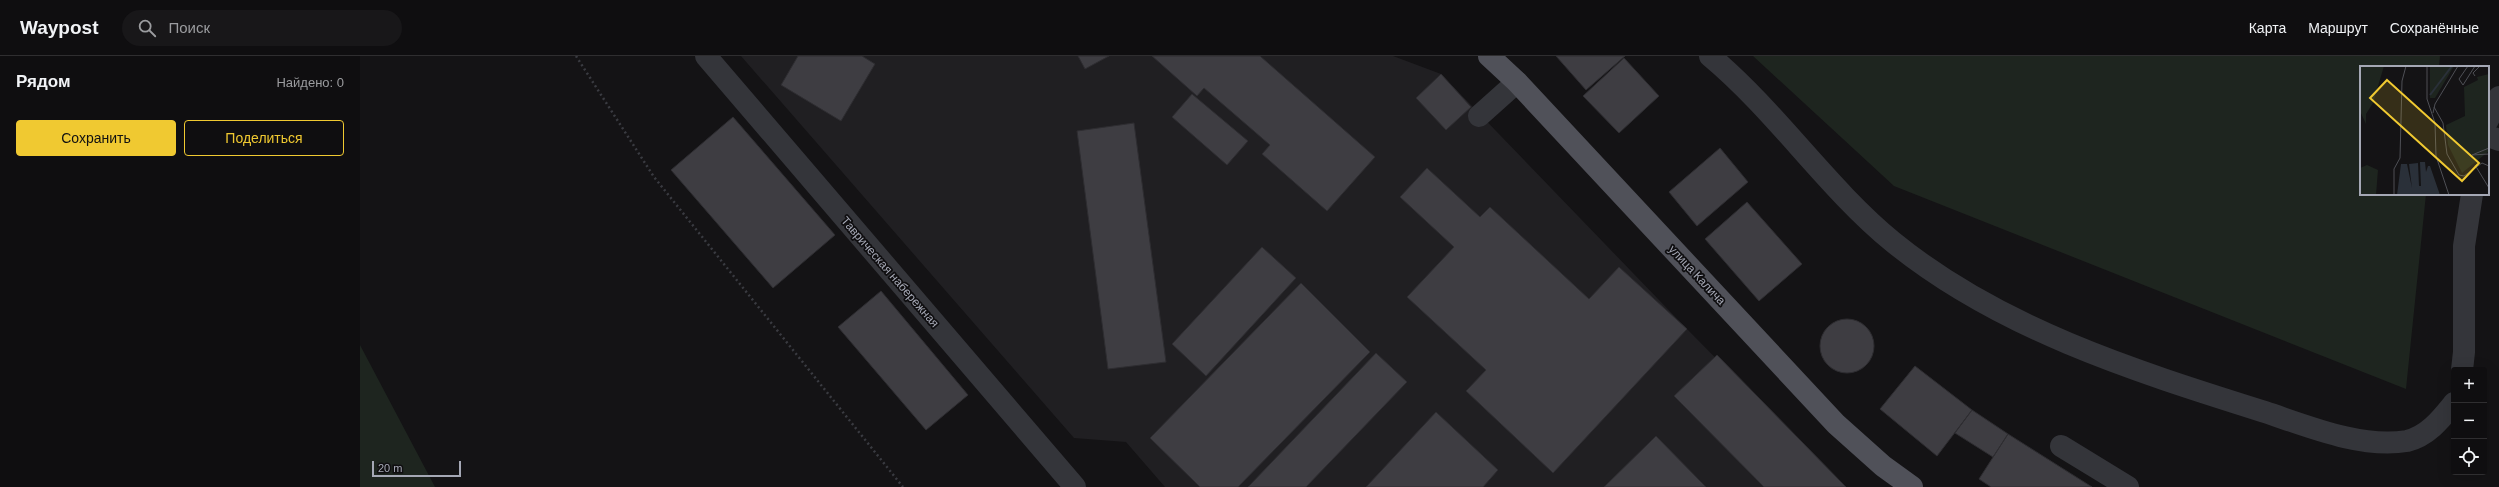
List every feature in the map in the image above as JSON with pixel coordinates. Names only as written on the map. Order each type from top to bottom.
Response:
[{"type":"main road","name":"улица Калича","points":[[1489,56],[1517,82],[1836,424],[1883,466],[1912,487]]},
{"type":"street","name":"Таврическая набережная","points":[[706,56],[1075,487]]},
{"type":"street","points":[[1710,56],[1847,198],[1892,241],[1947,282],[1991,308],[2144,374],[2332,434],[2379,443],[2408,440],[2434,427],[2451,407]]},
{"type":"street","points":[[1479,116],[1517,82]]},
{"type":"street","points":[[2489,118],[2499,97]]},
{"type":"street","points":[[2489,136],[2499,140]]},
{"type":"street","points":[[2462,367],[2464,352],[2464,246],[2472,195]]},
{"type":"street","points":[[2061,446],[2128,487]]},
{"type":"path","points":[[576,56],[654,177],[902,487]]},
{"type":"shaded area","points":[[741,56],[1393,56],[1441,74],[1687,329],[1843,487],[1165,487],[1126,442],[1074,438]]},
{"type":"shaded area","points":[[1753,56],[2440,56],[2439,66],[2360,66],[2360,195],[2426,195],[2406,389],[1894,186]]},
{"type":"shaded area","points":[[360,345],[435,487],[360,487]]},
{"type":"building","points":[[798,56],[862,56],[875,64],[841,121],[781,85]]},
{"type":"building","points":[[1078,56],[1109,56],[1085,69]]},
{"type":"building","points":[[1152,56],[1260,56],[1375,157],[1327,211],[1262,154],[1270,145],[1204,88],[1197,96]]},
{"type":"building","points":[[1556,56],[1625,56],[1586,90]]},
{"type":"building","points":[[1624,58],[1659,96],[1619,133],[1583,96]]},
{"type":"building","points":[[1441,74],[1471,107],[1446,130],[1416,98]]},
{"type":"building","points":[[1192,94],[1248,141],[1227,165],[1172,117]]},
{"type":"building","points":[[733,117],[835,235],[773,288],[671,170]]},
{"type":"building","points":[[1134,123],[1166,362],[1108,369],[1077,131]]},
{"type":"building","points":[[1720,148],[1748,182],[1697,226],[1669,192]]},
{"type":"building","points":[[1427,168],[1480,217],[1490,207],[1589,299],[1619,267],[1687,329],[1553,473],[1466,391],[1486,370],[1407,297],[1454,247],[1400,197]]},
{"type":"building","points":[[1747,202],[1802,264],[1759,301],[1705,239]]},
{"type":"building","points":[[1262,247],[1296,278],[1206,376],[1172,344]]},
{"type":"building","points":[[1301,283],[1370,352],[1238,487],[1200,487],[1150,438]]},
{"type":"building","points":[[881,291],[968,395],[926,430],[838,327]]},
{"type":"building","points":[[1842,319],[1852,319],[1866,327],[1872,336],[1874,346],[1872,356],[1866,365],[1852,373],[1842,373],[1832,368],[1825,361],[1820,351],[1820,341],[1825,331],[1832,324]]},
{"type":"building","points":[[1376,353],[1407,382],[1306,487],[1248,487]]},
{"type":"building","points":[[1717,355],[1846,487],[1764,487],[1674,396]]},
{"type":"building","points":[[1915,366],[1972,410],[1937,456],[1880,409]]},
{"type":"building","points":[[1972,410],[2008,434],[1993,457],[1955,433]]},
{"type":"building","points":[[1436,412],[1498,470],[1483,487],[1366,487]]},
{"type":"building","points":[[2008,434],[2092,487],[1991,487],[1979,479]]},
{"type":"building","points":[[1656,436],[1706,487],[1604,487]]}]
